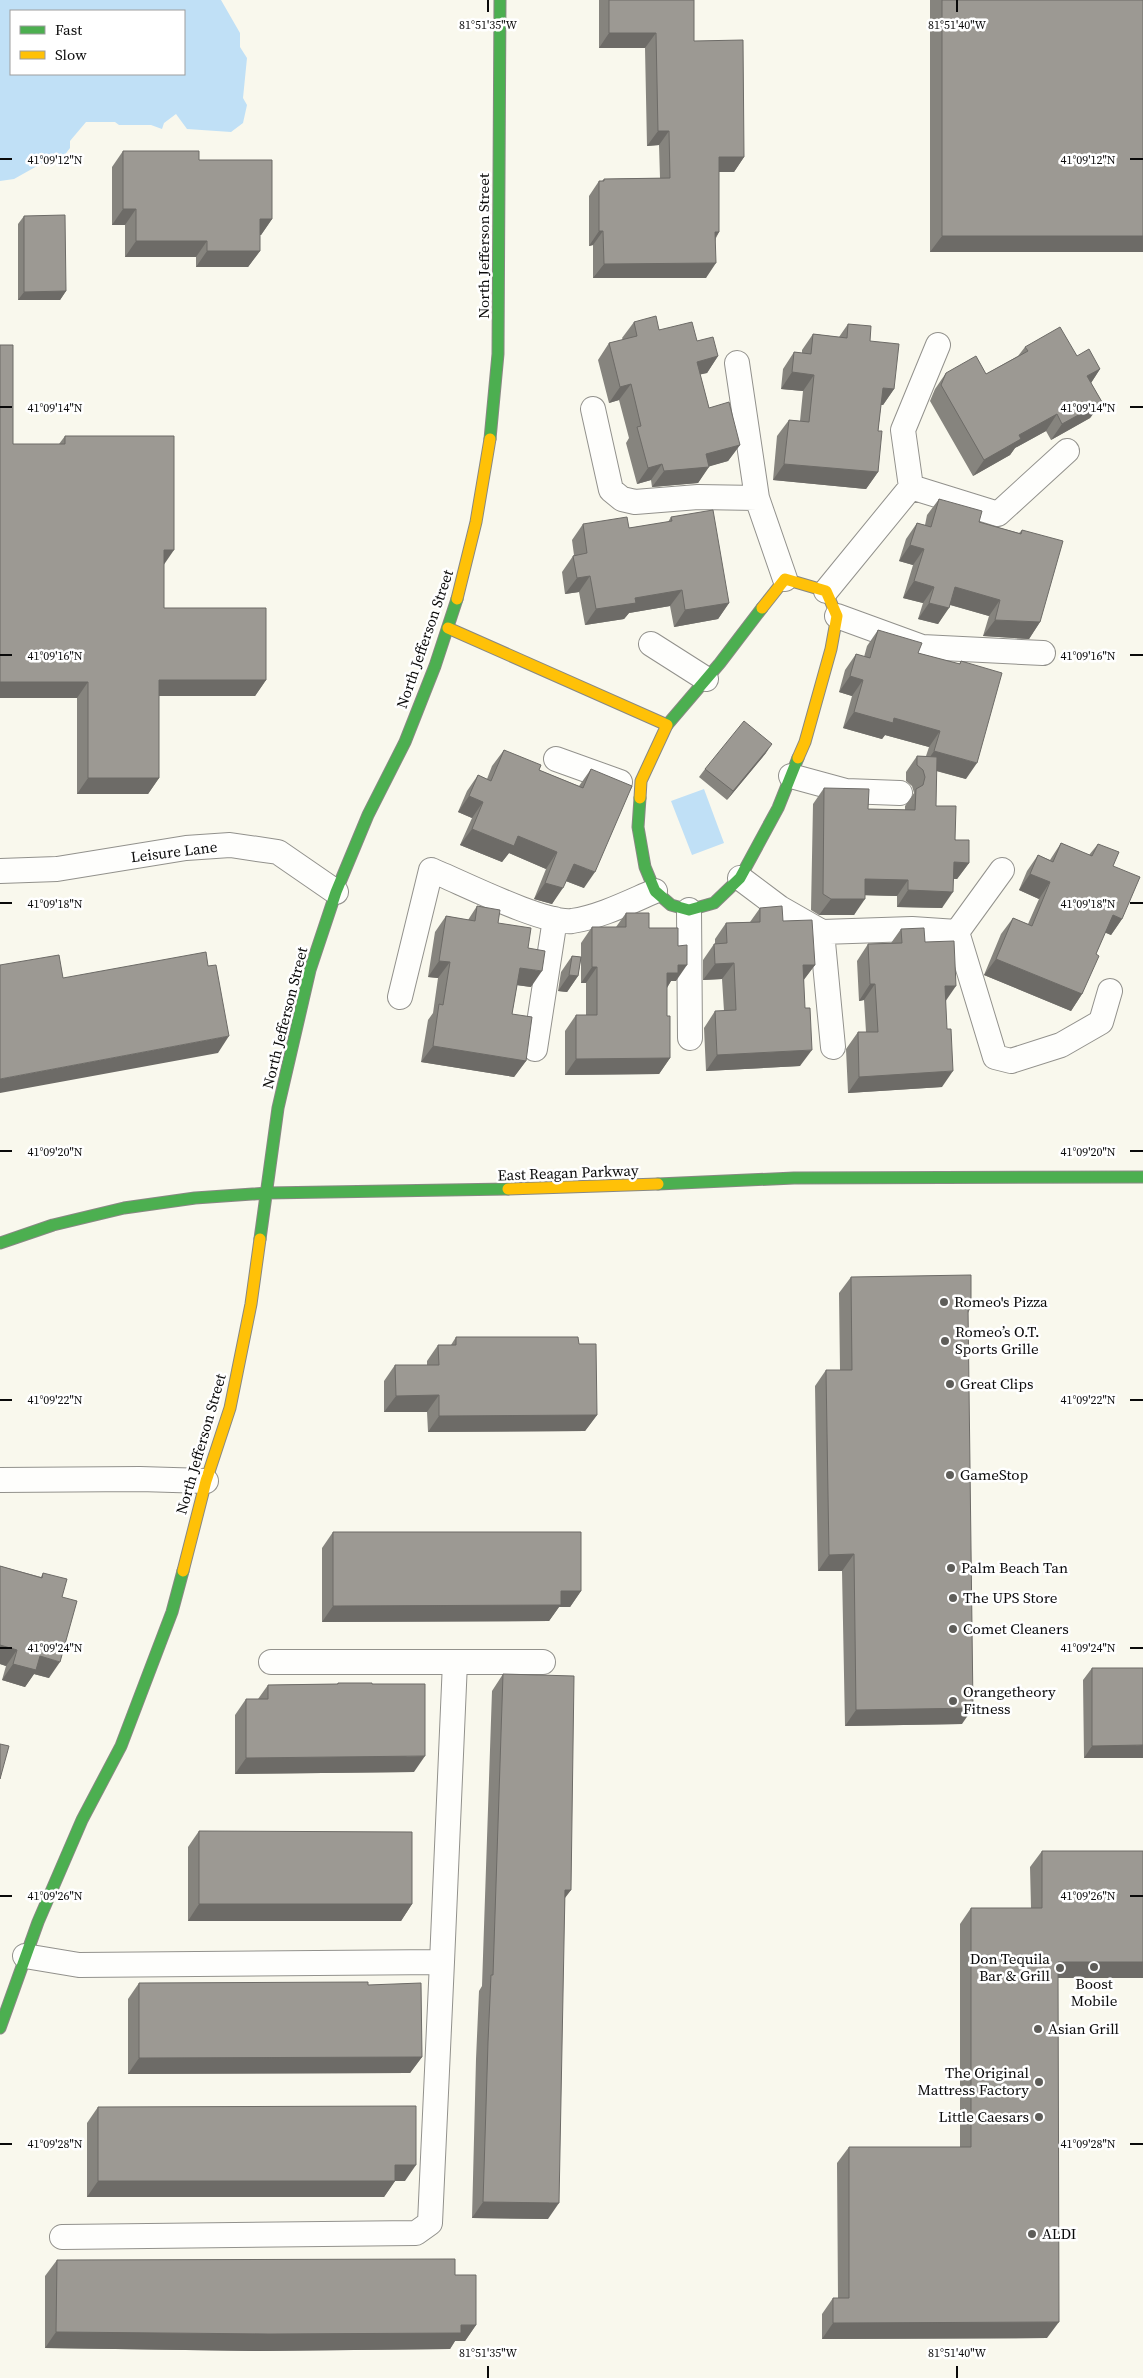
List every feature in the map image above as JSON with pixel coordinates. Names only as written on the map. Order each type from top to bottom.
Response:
[{"type":"street","name":"North Jefferson Street","points":[[0,2028],[25,1956],[82,1820],[121,1746],[172,1612],[206,1481],[230,1408],[251,1304],[278,1108],[290,1048],[310,970],[336,892],[368,815],[405,742],[435,666],[458,595],[476,522],[492,429],[497,373],[500,0]]},
{"type":"street","points":[[826,591],[911,487],[903,430],[938,345]]},
{"type":"street","points":[[737,363],[757,498],[785,579]]},
{"type":"street","points":[[593,409],[611,490],[622,499],[634,502],[698,497],[757,498]]},
{"type":"street","points":[[911,487],[998,514],[1067,451]]},
{"type":"street","points":[[785,579],[826,591],[837,616],[831,649],[805,742],[778,808],[740,878],[714,902],[689,910],[671,905],[656,891],[645,867],[638,827],[641,781],[667,725],[785,579]]},
{"type":"street","points":[[837,616],[922,647],[1043,653]]},
{"type":"street","points":[[448,628],[667,725]]},
{"type":"street","points":[[651,644],[706,679]]},
{"type":"street","points":[[556,759],[640,790]]},
{"type":"street","points":[[791,776],[846,791],[900,793]]},
{"type":"street","name":"Leisure Lane","points":[[0,871],[58,869],[186,848],[230,845],[278,852],[336,892]]},
{"type":"street","points":[[400,997],[431,870],[543,917],[571,921],[607,910],[656,891]]},
{"type":"street","points":[[958,932],[1002,870]]},
{"type":"street","points":[[740,878],[780,908],[822,932],[912,929],[958,932]]},
{"type":"street","points":[[689,910],[690,1038]]},
{"type":"street","points":[[535,1048],[555,919]]},
{"type":"street","points":[[822,932],[833,1047]]},
{"type":"street","points":[[958,932],[995,1058],[1011,1062],[1061,1045],[1101,1022],[1110,990]]},
{"type":"street","name":"East Reagan Parkway","points":[[0,1244],[53,1225],[124,1208],[195,1198],[267,1193],[583,1188],[794,1178],[1143,1177]]},
{"type":"street","points":[[0,1480],[140,1478],[206,1481]]},
{"type":"street","points":[[271,1662],[543,1662]]},
{"type":"street","points":[[62,2237],[416,2233],[430,2223],[455,1662]]},
{"type":"street","points":[[25,1956],[79,1965],[442,1962]]},
{"type":"water","points":[[0,0],[221,0],[240,33],[240,47],[247,58],[243,98],[247,105],[243,123],[231,132],[187,129],[176,114],[164,123],[162,129],[151,125],[86,122],[70,141],[70,148],[60,161],[46,161],[14,179],[0,181]]},
{"type":"water","points":[[704,789],[724,843],[692,855],[671,801]]},
{"type":"building","points":[[609,0],[694,0],[694,41],[743,40],[744,157],[719,157],[719,232],[715,232],[716,263],[604,264],[603,231],[599,231],[599,181],[604,181],[604,179],[670,178],[669,131],[658,131],[656,33],[609,33]]},
{"type":"building","points":[[942,0],[1143,0],[1143,236],[942,236]]},
{"type":"building","points":[[123,151],[199,151],[199,160],[272,160],[272,219],[260,219],[260,251],[207,251],[207,241],[136,241],[136,209],[123,209]]},
{"type":"building","points":[[65,215],[66,291],[24,292],[24,216]]},
{"type":"building","points":[[656,316],[659,330],[692,322],[697,341],[713,337],[718,356],[697,362],[709,408],[729,402],[740,445],[706,454],[709,467],[664,471],[662,464],[648,468],[637,427],[641,426],[631,384],[620,387],[609,343],[637,336],[634,322]]},
{"type":"building","points":[[848,324],[871,326],[870,341],[899,344],[894,389],[883,388],[878,431],[882,431],[878,472],[784,464],[789,420],[809,422],[814,375],[792,372],[794,352],[811,354],[813,334],[847,338]]},
{"type":"building","points":[[1060,327],[1077,356],[1089,349],[1100,369],[1087,376],[1102,402],[1062,424],[1057,414],[1019,435],[1021,439],[984,460],[941,385],[946,373],[976,356],[986,374],[1028,351],[1025,347]]},
{"type":"building","points":[[0,345],[13,345],[13,444],[65,444],[65,436],[174,436],[174,550],[164,550],[164,608],[266,608],[266,680],[159,680],[159,778],[88,778],[88,682],[0,682]]},
{"type":"building","points":[[939,499],[982,511],[979,522],[1021,534],[1022,530],[1063,541],[1040,622],[995,620],[1000,600],[955,587],[949,608],[929,603],[934,587],[914,581],[924,549],[910,545],[917,523],[931,527]]},
{"type":"building","points":[[713,510],[729,603],[685,610],[682,590],[635,598],[636,603],[596,609],[590,576],[577,578],[573,556],[587,553],[583,524],[627,517],[629,528],[672,521],[671,517]]},
{"type":"building","points":[[878,630],[922,643],[918,653],[960,664],[961,661],[1002,673],[977,763],[934,751],[940,731],[894,718],[893,723],[854,712],[863,680],[850,676],[856,654],[870,658]]},
{"type":"building","points":[[744,721],[772,744],[733,791],[705,769]]},
{"type":"building","points":[[504,750],[541,765],[539,770],[583,788],[591,769],[632,786],[595,872],[574,864],[563,888],[545,883],[557,852],[518,836],[514,846],[472,829],[483,802],[469,796],[478,775],[491,781]]},
{"type":"building","points":[[917,756],[937,757],[936,806],[956,806],[955,840],[969,840],[969,863],[954,862],[953,892],[908,890],[908,880],[865,879],[865,899],[831,899],[823,894],[824,788],[869,789],[868,809],[915,810],[916,789],[923,785],[925,777],[923,770],[917,765]]},
{"type":"building","points":[[1061,843],[1092,856],[1098,844],[1119,852],[1113,866],[1140,877],[1122,919],[1113,915],[1096,954],[1099,956],[1082,994],[996,959],[1013,918],[1032,926],[1050,882],[1030,874],[1038,855],[1053,862]]},
{"type":"building","points":[[477,906],[500,910],[498,923],[531,928],[528,948],[545,951],[542,971],[520,968],[512,1014],[532,1017],[526,1061],[433,1046],[439,1004],[443,1005],[450,962],[439,961],[446,916],[475,921]]},
{"type":"building","points":[[782,906],[783,921],[812,920],[815,965],[803,965],[805,1008],[810,1008],[812,1050],[717,1055],[715,1011],[736,1010],[734,963],[715,964],[714,944],[727,943],[726,923],[760,922],[760,908]]},
{"type":"building","points":[[626,913],[649,913],[649,928],[678,928],[678,946],[687,945],[687,965],[678,965],[678,973],[667,973],[667,1016],[670,1016],[670,1058],[576,1059],[576,1015],[597,1015],[597,967],[592,967],[592,927],[626,927]]},
{"type":"building","points":[[924,928],[925,942],[954,941],[956,986],[945,986],[947,1029],[951,1029],[953,1071],[859,1077],[858,1032],[878,1032],[875,984],[870,984],[868,944],[902,943],[901,929]]},
{"type":"building","points":[[206,952],[208,966],[216,965],[229,1036],[0,1079],[0,965],[59,955],[63,978]]},
{"type":"building","points":[[572,956],[581,957],[578,976],[569,975]]},
{"type":"building","points":[[971,1275],[971,1307],[968,1307],[973,1708],[856,1710],[854,1554],[829,1555],[826,1370],[852,1370],[851,1277]]},
{"type":"building","points":[[456,1337],[578,1337],[579,1344],[596,1344],[597,1415],[439,1416],[439,1395],[396,1396],[395,1365],[439,1365],[438,1345],[456,1345]]},
{"type":"building","points":[[333,1532],[581,1532],[581,1591],[561,1591],[561,1605],[333,1606]]},
{"type":"building","points":[[0,1566],[42,1578],[43,1573],[67,1579],[62,1597],[77,1601],[60,1662],[40,1656],[36,1670],[13,1664],[17,1650],[0,1645]]},
{"type":"building","points":[[1092,1668],[1143,1668],[1143,1745],[1092,1746]]},
{"type":"building","points":[[503,1674],[574,1676],[571,1890],[565,1890],[559,2203],[483,2202]]},
{"type":"building","points":[[338,1683],[425,1684],[425,1756],[246,1758],[246,1699],[268,1699],[268,1685]]},
{"type":"building","points":[[0,1744],[9,1746],[0,1779]]},
{"type":"building","points":[[199,1831],[412,1832],[412,1904],[199,1904]]},
{"type":"building","points":[[1042,1851],[1143,1851],[1143,1962],[1058,1962],[1059,2322],[833,2323],[833,2298],[849,2298],[849,2147],[971,2147],[971,1908],[1042,1908]]},
{"type":"building","points":[[368,1982],[368,1985],[421,1983],[422,2057],[139,2058],[139,1983]]},
{"type":"building","points":[[416,2106],[416,2165],[395,2165],[395,2181],[98,2181],[98,2107]]},
{"type":"building","points":[[455,2259],[455,2275],[476,2275],[476,2325],[461,2325],[461,2333],[56,2332],[57,2260]]},
{"type":"traffic: fast","points":[[490,439],[498,354],[500,0]]},
{"type":"traffic: fast","points":[[260,1239],[278,1108],[310,970],[336,892],[368,815],[405,742],[435,666],[457,599]]},
{"type":"traffic: fast","points":[[667,725],[720,663],[762,608]]},
{"type":"traffic: fast","points":[[640,798],[638,827],[645,867],[655,891],[671,905],[689,910],[714,903],[740,878],[778,808],[798,758]]},
{"type":"traffic: fast","points":[[658,1184],[794,1178],[1143,1177]]},
{"type":"traffic: fast","points":[[0,1243],[53,1225],[124,1208],[195,1198],[267,1193],[508,1189]]},
{"type":"traffic: fast","points":[[0,2028],[38,1922],[82,1820],[121,1746],[172,1612],[183,1571]]},
{"type":"traffic: slow","points":[[457,599],[476,522],[490,439]]},
{"type":"traffic: slow","points":[[762,608],[785,579],[826,591],[837,616],[831,649],[805,742],[798,758]]},
{"type":"traffic: slow","points":[[448,628],[667,725],[641,781],[640,798]]},
{"type":"traffic: slow","points":[[508,1189],[658,1184]]},
{"type":"traffic: slow","points":[[183,1571],[206,1481],[230,1408],[251,1304],[260,1239]]},
{"type":"place","name":"Romeo's Pizza","points":[[944,1302]]},
{"type":"place","name":"Romeo’s O.T. Sports Grille","points":[[945,1341]]},
{"type":"place","name":"Great Clips","points":[[950,1384]]},
{"type":"place","name":"GameStop","points":[[950,1475]]},
{"type":"place","name":"Palm Beach Tan","points":[[951,1568]]},
{"type":"place","name":"The UPS Store","points":[[953,1598]]},
{"type":"place","name":"Comet Cleaners","points":[[953,1629]]},
{"type":"place","name":"Orangetheory Fitness","points":[[953,1701]]},
{"type":"place","name":"Boost Mobile","points":[[1094,1967]]},
{"type":"place","name":"Don Tequila Bar & Grill","points":[[1060,1968]]},
{"type":"place","name":"Asian Grill","points":[[1038,2029]]},
{"type":"place","name":"The Original Mattress Factory","points":[[1039,2082]]},
{"type":"place","name":"Little Caesars","points":[[1039,2117]]},
{"type":"place","name":"ALDI","points":[[1032,2234]]}]
